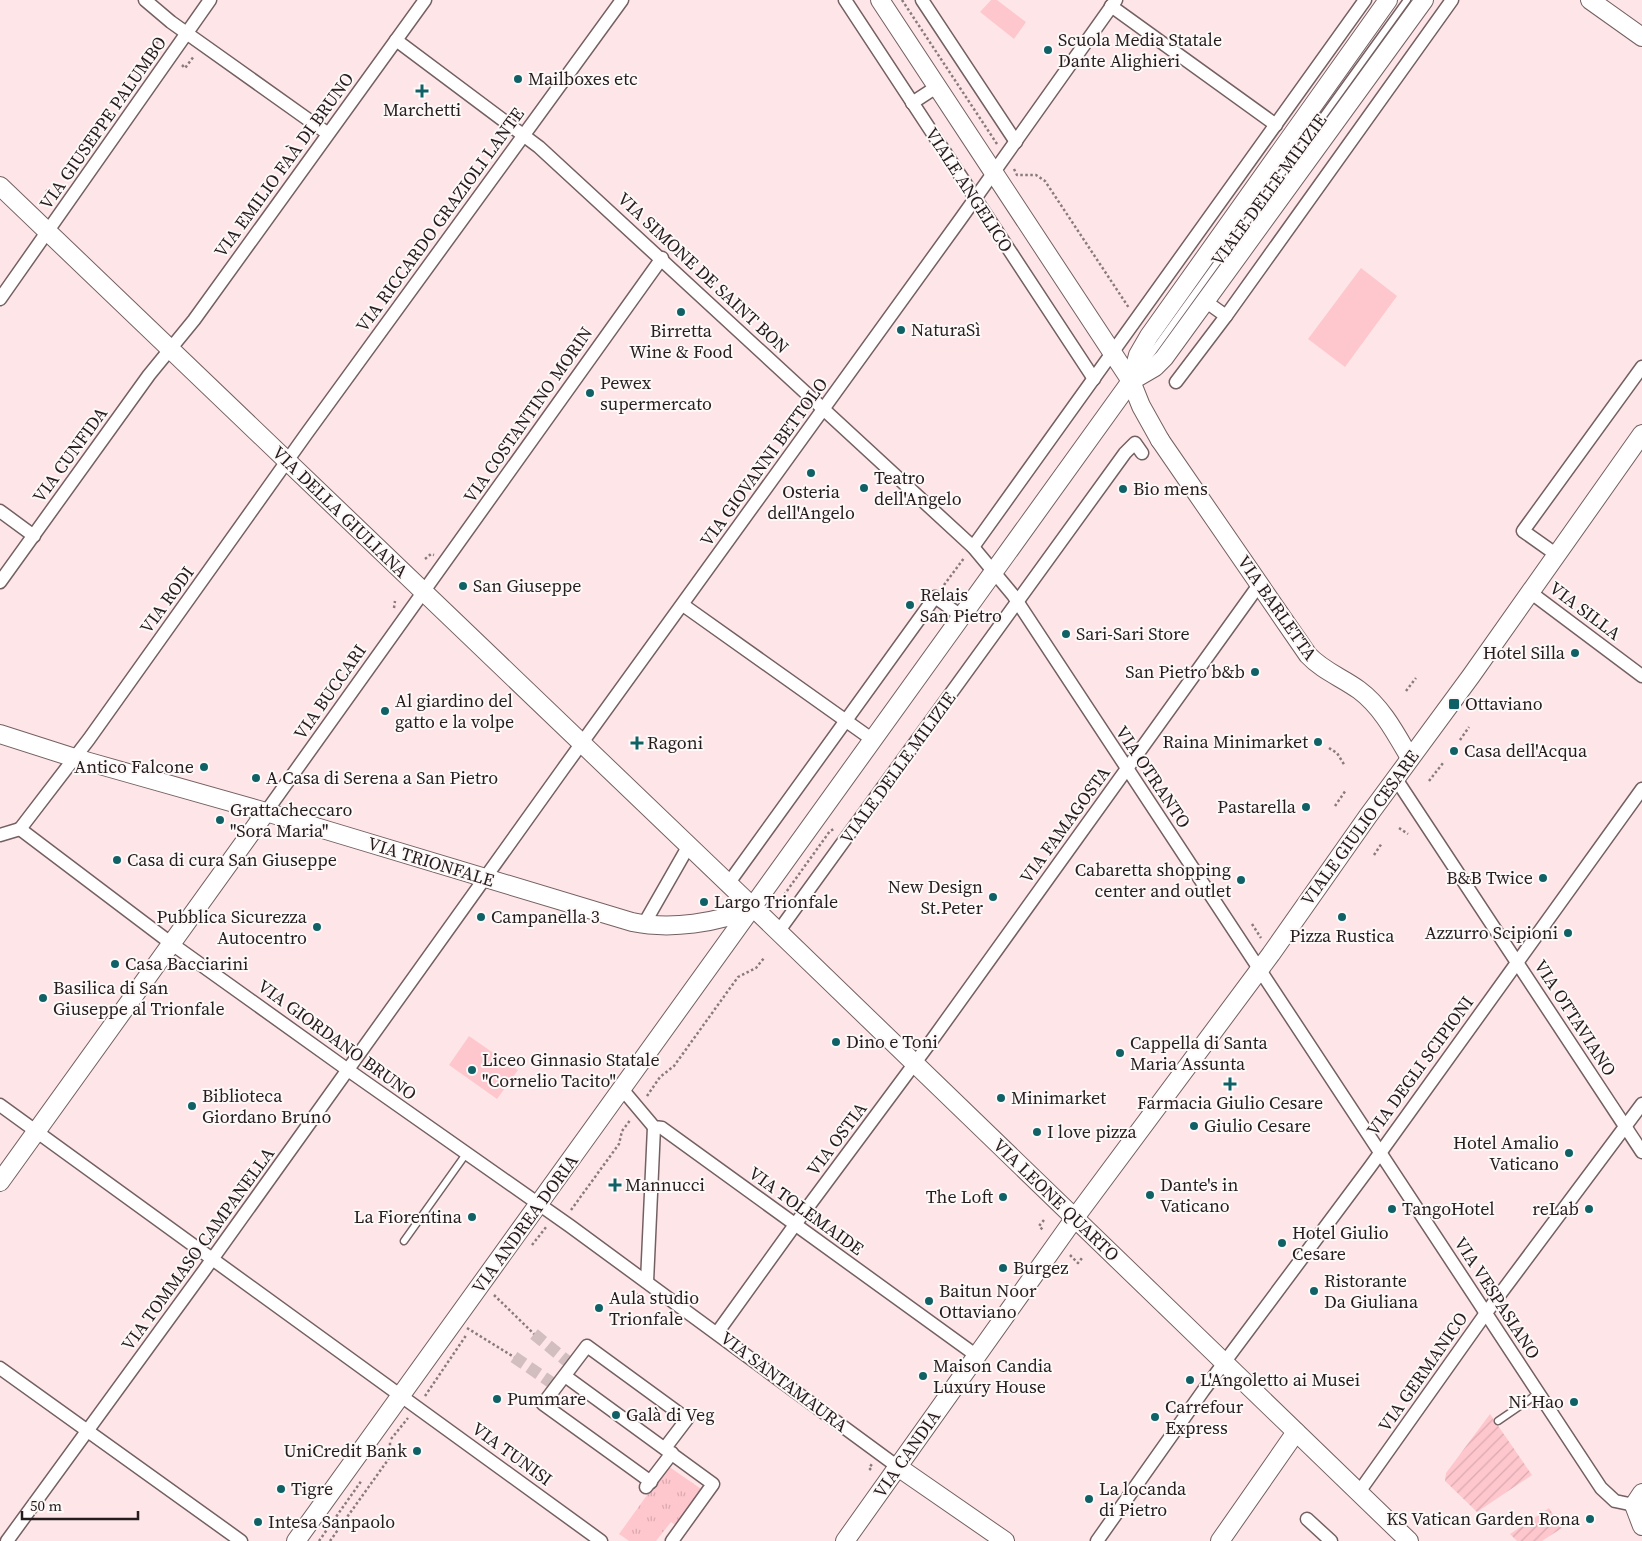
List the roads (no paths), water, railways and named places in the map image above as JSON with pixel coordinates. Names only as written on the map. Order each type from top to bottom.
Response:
[{"type":"street","points":[[145,0],[187,33],[327,133]]},
{"type":"street","name":"VIA GIUSEPPE PALUMBO","points":[[0,299],[210,0]]},
{"type":"street","name":"VIA EMILIO FAÀ DI BRUNO","points":[[170,349],[194,320],[327,133],[425,0]]},
{"type":"street","name":"VIA RICCARDO GRAZIOLI LANTE","points":[[287,462],[622,0]]},
{"type":"street","name":"VIALE ANGELICO","points":[[845,0],[1094,379]]},
{"type":"street","name":"VIALE ANGELICO","points":[[880,0],[1113,353]]},
{"type":"street","points":[[922,0],[1016,142]]},
{"type":"street","name":"VIALE DELLE MILIZIE","points":[[973,547],[1365,0]]},
{"type":"street","name":"VIALE DELLE MILIZIE","points":[[753,908],[1131,381],[1142,346],[1388,0]]},
{"type":"street","name":"VIALE DELLE MILIZIE","points":[[1131,381],[1154,367],[1164,358],[1424,0]]},
{"type":"street","points":[[1176,382],[1226,316],[1452,0]]},
{"type":"street","points":[[1590,0],[1642,37]]},
{"type":"street","points":[[1114,3],[1276,125]]},
{"type":"street","name":"VIA GIOVANNI BETTOLO","points":[[485,878],[1016,142],[1114,3]]},
{"type":"street","points":[[1348,24],[1355,46]]},
{"type":"street","name":"VIA SIMONE DE SAINT BON","points":[[396,40],[524,134],[662,258],[973,547],[994,571]]},
{"type":"street","points":[[912,103],[938,86]]},
{"type":"street","name":"VIA DELLA GIULIANA","points":[[0,186],[684,842]]},
{"type":"street","name":"VIALE DELLE MILIZIE","points":[[1210,217],[1225,228]]},
{"type":"street","name":"VIA COSTANTINO MORIN","points":[[423,592],[662,258]]},
{"type":"street","points":[[1205,301],[1226,316]]},
{"type":"street","name":"VIA CUNFIDA","points":[[0,582],[170,349]]},
{"type":"street","name":"VIA BARLETTA","points":[[1113,353],[1131,381],[1140,406],[1160,440],[1308,655],[1318,666],[1360,691],[1370,700],[1395,732],[1410,758]]},
{"type":"street","points":[[1557,555],[1523,531],[1642,367]]},
{"type":"street","name":"VIALE GIULIO CESARE","points":[[1074,1220],[1260,969],[1642,434]]},
{"type":"street","name":"VIALE DELLE MILIZIE","points":[[778,932],[1125,453],[1138,448]]},
{"type":"street","name":"VIA RODI","points":[[20,830],[75,758],[287,462]]},
{"type":"street","points":[[0,512],[34,536]]},
{"type":"street","points":[[994,571],[1018,603]]},
{"type":"street","name":"VIA BARLETTA","points":[[1244,606],[1256,589]]},
{"type":"street","name":"VIA BUCCARI","points":[[266,812],[423,592]]},
{"type":"street","name":"VIA SILLA","points":[[1530,592],[1642,676]]},
{"type":"street","points":[[728,884],[935,596],[961,616]]},
{"type":"street","name":"VIA OTRANTO","points":[[1018,603],[1126,770],[1260,969]]},
{"type":"street","points":[[683,605],[873,740]]},
{"type":"street","name":"VIA FAMAGOSTA","points":[[915,1064],[1244,606]]},
{"type":"street","name":"VIA TRIONFALE","points":[[0,734],[75,758],[266,812],[638,923]]},
{"type":"street","name":"VIA OTTAVIANO","points":[[1396,779],[1642,1152]]},
{"type":"street","name":"VIA DEGLI SCIPIONI","points":[[1097,1541],[1225,1362],[1380,1152],[1642,790]]},
{"type":"street","points":[[0,1182],[266,812]]},
{"type":"street","points":[[0,835],[20,830]]},
{"type":"street","name":"VIA GIORDANO BRUNO","points":[[20,830],[172,944],[539,1204]]},
{"type":"street","points":[[684,842],[753,908],[706,922],[638,923],[684,842]]},
{"type":"street","name":"VIA TOMMASO CAMPANELLA","points":[[7,1541],[88,1432],[485,878]]},
{"type":"street","name":"VIA LEONE QUARTO","points":[[753,908],[1074,1220],[1225,1362],[1409,1541]]},
{"type":"street","name":"VIA ANDREA DORIA","points":[[296,1541],[402,1396],[462,1326],[488,1290],[539,1204],[753,908]]},
{"type":"street","name":"VIA VESPASIANO","points":[[1260,969],[1607,1495],[1614,1501],[1638,1499]]},
{"type":"street","name":"VIA OSTIA","points":[[717,1333],[795,1224],[915,1064]]},
{"type":"street","name":"VIA TOLEMAIDE","points":[[622,1089],[654,1127],[662,1128],[977,1356]]},
{"type":"street","name":"VIA GERMANICO","points":[[1359,1492],[1486,1313],[1642,1104]]},
{"type":"street","name":"VIA TUNISI","points":[[0,1105],[212,1260],[417,1406],[593,1539]]},
{"type":"street","points":[[648,1282],[654,1127]]},
{"type":"street","name":"VIA SANTAMAURA","points":[[539,1204],[898,1467],[1005,1541]]},
{"type":"street","name":"VIA CANDIA","points":[[845,1541],[1074,1220]]},
{"type":"street","points":[[587,1346],[687,1419],[648,1485],[543,1404],[554,1385],[568,1367],[587,1346]]},
{"type":"street","points":[[568,1367],[668,1451],[713,1484],[672,1541]]},
{"type":"street","points":[[0,1368],[241,1541]]},
{"type":"street","points":[[1220,1541],[1296,1432]]},
{"type":"street","points":[[1638,1499],[1642,1526]]},
{"type":"street","points":[[1307,1519],[1331,1541]]},
{"type":"lane","name":"VIALE DELLE MILIZIE","points":[[1131,381],[1407,0]]},
{"type":"lane","points":[[404,1241],[466,1154]]},
{"type":"lane","points":[[1498,1422],[1539,1393]]},
{"type":"tunnel","points":[[534,1334],[567,1361]]},
{"type":"tunnel","points":[[514,1357],[552,1383]]},
{"type":"place","name":"Scuola Media Statale Dante Alighieri","points":[[1048,50]]},
{"type":"place","name":"Mailboxes etc","points":[[518,79]]},
{"type":"place","name":"Marchetti","points":[[422,91]]},
{"type":"place","name":"Birretta Wine & Food","points":[[681,312]]},
{"type":"place","name":"NaturaSì","points":[[901,330]]},
{"type":"place","name":"Pewex supermercato","points":[[590,393]]},
{"type":"place","name":"Osteria dell'Angelo","points":[[811,473]]},
{"type":"place","name":"Teatro dell'Angelo","points":[[864,488]]},
{"type":"place","name":"Bio mens","points":[[1123,489]]},
{"type":"place","name":"San Giuseppe","points":[[463,586]]},
{"type":"place","name":"Relais San Pietro","points":[[910,605]]},
{"type":"place","name":"Sari-Sari Store","points":[[1066,634]]},
{"type":"place","name":"Hotel Silla","points":[[1575,653]]},
{"type":"place","name":"San Pietro b&b","points":[[1255,672]]},
{"type":"place","name":"Ottaviano","points":[[1454,704]]},
{"type":"place","name":"Al giardino del gatto e la volpe","points":[[385,711]]},
{"type":"place","name":"Raina Minimarket","points":[[1318,742]]},
{"type":"place","name":"Ragoni","points":[[637,743]]},
{"type":"place","name":"Casa dell'Acqua","points":[[1454,751]]},
{"type":"place","name":"Antico Falcone","points":[[204,767]]},
{"type":"place","name":"A Casa di Serena a San Pietro","points":[[256,778]]},
{"type":"place","name":"Pastarella","points":[[1306,807]]},
{"type":"place","name":"Grattacheccaro \"Sora Maria\"","points":[[220,820]]},
{"type":"place","name":"Casa di cura San Giuseppe","points":[[117,860]]},
{"type":"place","name":"B&B Twice","points":[[1543,878]]},
{"type":"place","name":"Cabaretta shopping center and outlet","points":[[1241,880]]},
{"type":"place","name":"New Design St.Peter","points":[[993,897]]},
{"type":"place","name":"Largo Trionfale","points":[[704,902]]},
{"type":"place","name":"Campanella 3","points":[[481,917]]},
{"type":"place","name":"Pizza Rustica","points":[[1342,917]]},
{"type":"place","name":"Pubblica Sicurezza Autocentro","points":[[317,927]]},
{"type":"place","name":"Azzurro Scipioni","points":[[1568,933]]},
{"type":"place","name":"Casa Bacciarini","points":[[115,964]]},
{"type":"place","name":"Basilica di San Giuseppe al Trionfale","points":[[43,998]]},
{"type":"place","name":"Dino e Toni","points":[[836,1042]]},
{"type":"place","name":"Cappella di Santa Maria Assunta","points":[[1120,1053]]},
{"type":"place","name":"Liceo Ginnasio Statale \"Cornelio Tacito\"","points":[[472,1070]]},
{"type":"place","name":"Farmacia Giulio Cesare","points":[[1230,1084]]},
{"type":"place","name":"Minimarket","points":[[1001,1098]]},
{"type":"place","name":"Biblioteca Giordano Bruno","points":[[192,1106]]},
{"type":"place","name":"Giulio Cesare","points":[[1194,1126]]},
{"type":"place","name":"I love pizza","points":[[1037,1132]]},
{"type":"place","name":"Hotel Amalio Vaticano","points":[[1569,1153]]},
{"type":"place","name":"Mannucci","points":[[615,1185]]},
{"type":"place","name":"Dante's in Vaticano","points":[[1150,1195]]},
{"type":"place","name":"The Loft","points":[[1003,1197]]},
{"type":"place","name":"TangoHotel","points":[[1392,1209]]},
{"type":"place","name":"reLab","points":[[1589,1209]]},
{"type":"place","name":"La Fiorentina","points":[[472,1217]]},
{"type":"place","name":"Hotel Giulio Cesare","points":[[1282,1243]]},
{"type":"place","name":"Burgez","points":[[1003,1268]]},
{"type":"place","name":"Ristorante Da Giuliana","points":[[1314,1291]]},
{"type":"place","name":"Baitun Noor Ottaviano","points":[[929,1301]]},
{"type":"place","name":"Aula studio Trionfale","points":[[599,1308]]},
{"type":"place","name":"Maison Candia Luxury House","points":[[923,1376]]},
{"type":"place","name":"L'Angoletto ai Musei","points":[[1190,1380]]},
{"type":"place","name":"Pummare","points":[[497,1399]]},
{"type":"place","name":"Ni Hao","points":[[1574,1402]]},
{"type":"place","name":"Galà di Veg","points":[[616,1415]]},
{"type":"place","name":"Carrefour Express","points":[[1155,1417]]},
{"type":"place","name":"UniCredit Bank","points":[[417,1451]]},
{"type":"place","name":"Tigre","points":[[281,1489]]},
{"type":"place","name":"La locanda di Pietro","points":[[1089,1499]]},
{"type":"place","name":"KS Vatican Garden Rona","points":[[1590,1519]]},
{"type":"place","name":"Intesa Sanpaolo","points":[[258,1522]]}]
